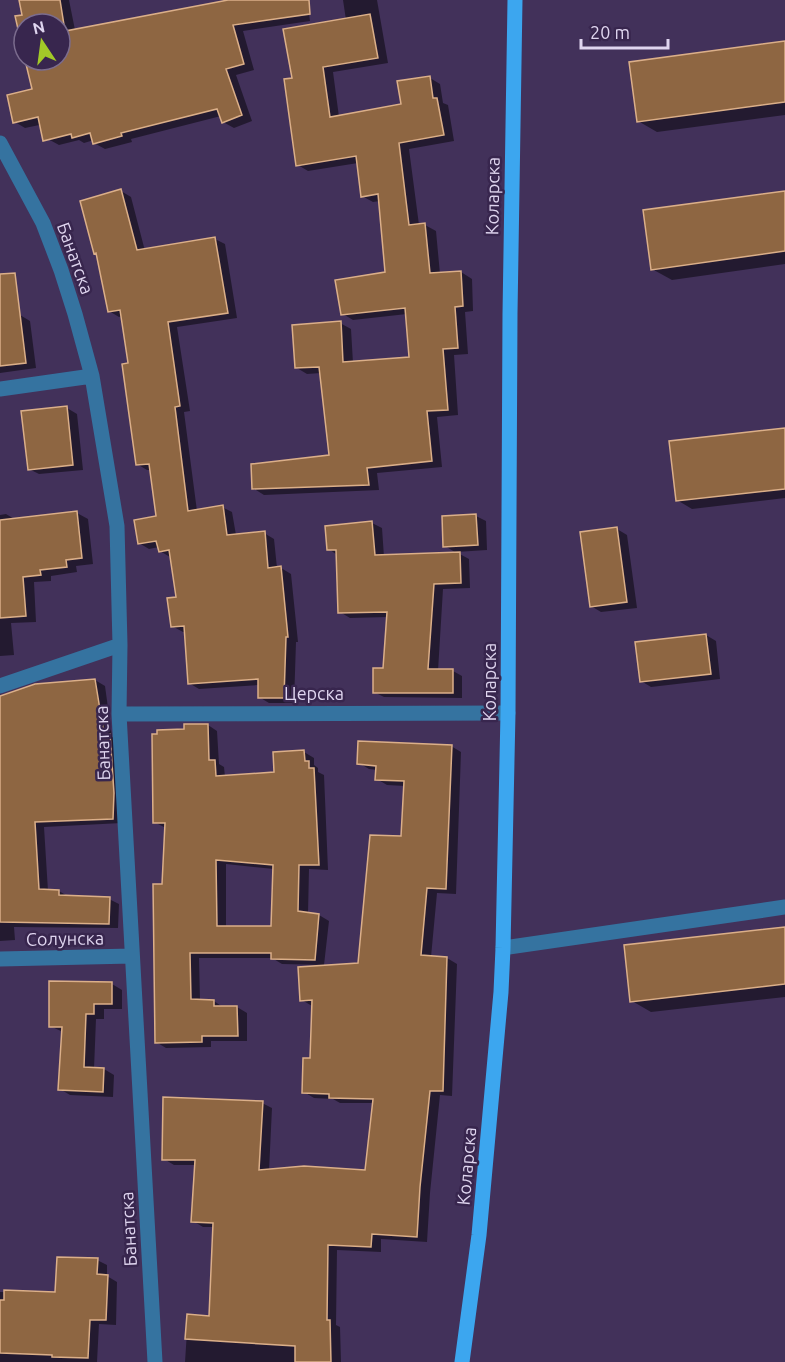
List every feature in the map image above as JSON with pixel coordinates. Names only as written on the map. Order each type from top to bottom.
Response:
[{"type":"main road","name":"Коларска","points":[[462,1362],[480,1223],[503,948],[508,713],[510,314],[515,0]]},
{"type":"street","name":"Банатска","points":[[0,143],[47,233],[75,314],[92,376],[117,526],[119,714],[155,1362]]},
{"type":"street","points":[[0,389],[92,376]]},
{"type":"street","points":[[0,686],[120,645]]},
{"type":"street","name":"Церска","points":[[119,714],[508,713]]},
{"type":"street","points":[[503,948],[785,907]]},
{"type":"street","name":"Солунска","points":[[0,958],[132,956]]},
{"type":"building","points":[[19,0],[60,0],[62,12],[21,12]]},
{"type":"building","points":[[228,0],[309,0],[310,14],[233,25],[244,64],[226,69],[242,115],[222,123],[217,109],[121,133],[122,136],[93,144],[90,133],[72,138],[71,134],[43,141],[38,117],[13,123],[7,95],[32,89],[28,72],[72,72],[72,30]]},
{"type":"building","points":[[370,14],[378,58],[323,67],[330,117],[401,104],[397,81],[430,76],[433,98],[437,98],[444,135],[399,143],[409,225],[425,223],[430,273],[461,271],[463,306],[455,307],[458,348],[443,349],[448,410],[427,411],[432,461],[367,468],[369,485],[252,489],[251,464],[329,455],[319,367],[295,368],[292,325],[341,321],[343,362],[409,357],[405,308],[341,315],[335,280],[385,272],[378,194],[361,197],[356,156],[296,166],[284,79],[292,78],[283,29]]},
{"type":"building","points":[[785,41],[785,102],[637,122],[629,62]]},
{"type":"building","points":[[121,189],[137,250],[215,237],[228,313],[168,322],[180,406],[175,407],[188,511],[223,505],[227,535],[265,531],[268,568],[281,566],[288,637],[286,637],[284,698],[258,698],[258,679],[188,684],[184,626],[171,627],[167,598],[176,597],[169,550],[159,552],[156,541],[138,544],[134,520],[156,516],[149,464],[136,465],[122,364],[128,363],[120,310],[108,312],[96,253],[94,254],[80,201]]},
{"type":"building","points":[[785,191],[785,251],[651,270],[643,210]]},
{"type":"building","points":[[15,273],[26,363],[0,366],[0,274]]},
{"type":"building","points":[[67,406],[73,465],[28,470],[21,411]]},
{"type":"building","points":[[785,428],[785,489],[676,501],[669,441]]},
{"type":"building","points":[[77,511],[82,558],[66,560],[67,567],[40,570],[41,575],[23,577],[26,616],[0,618],[0,520]]},
{"type":"building","points":[[476,514],[478,545],[443,547],[442,516]]},
{"type":"building","points":[[372,521],[375,555],[460,552],[461,583],[434,584],[428,669],[453,669],[453,693],[373,693],[373,668],[383,668],[387,612],[338,613],[336,550],[327,550],[325,526]]},
{"type":"building","points":[[617,527],[627,602],[590,607],[580,532]]},
{"type":"building","points":[[706,634],[711,674],[640,682],[635,642]]},
{"type":"building","points":[[95,679],[104,734],[110,734],[114,793],[113,819],[35,822],[39,889],[59,890],[59,895],[110,897],[109,924],[0,922],[0,696],[35,684]]},
{"type":"building","points":[[184,724],[208,724],[209,760],[215,760],[216,776],[274,772],[273,752],[304,750],[305,761],[309,761],[309,768],[314,768],[319,865],[299,865],[298,911],[319,914],[315,960],[271,959],[271,953],[190,953],[191,999],[214,1000],[214,1006],[237,1006],[238,1036],[202,1036],[202,1042],[155,1043],[153,884],[162,884],[165,823],[153,823],[152,734],[157,734],[157,730],[184,729]],"holes":[[[216,860],[273,865],[271,926],[217,926]]]},
{"type":"building","points":[[358,741],[452,745],[446,889],[427,888],[421,955],[447,957],[443,1091],[430,1091],[417,1237],[372,1234],[371,1247],[328,1245],[327,1320],[330,1320],[331,1362],[295,1362],[295,1346],[185,1339],[187,1314],[209,1316],[213,1223],[191,1222],[195,1160],[162,1160],[163,1097],[263,1101],[259,1170],[304,1166],[365,1170],[373,1099],[329,1098],[329,1094],[302,1093],[303,1058],[310,1058],[312,1000],[300,1001],[298,967],[358,963],[370,835],[401,836],[404,781],[375,780],[376,766],[357,764]]},
{"type":"building","points":[[785,927],[785,984],[630,1002],[624,945]]},
{"type":"building","points":[[49,981],[112,982],[112,1004],[94,1004],[94,1014],[86,1014],[84,1067],[104,1068],[103,1092],[58,1090],[62,1027],[49,1027]]},
{"type":"building","points":[[57,1257],[98,1258],[97,1274],[108,1275],[106,1320],[90,1320],[88,1358],[0,1353],[0,1300],[4,1300],[4,1290],[55,1292]]}]
